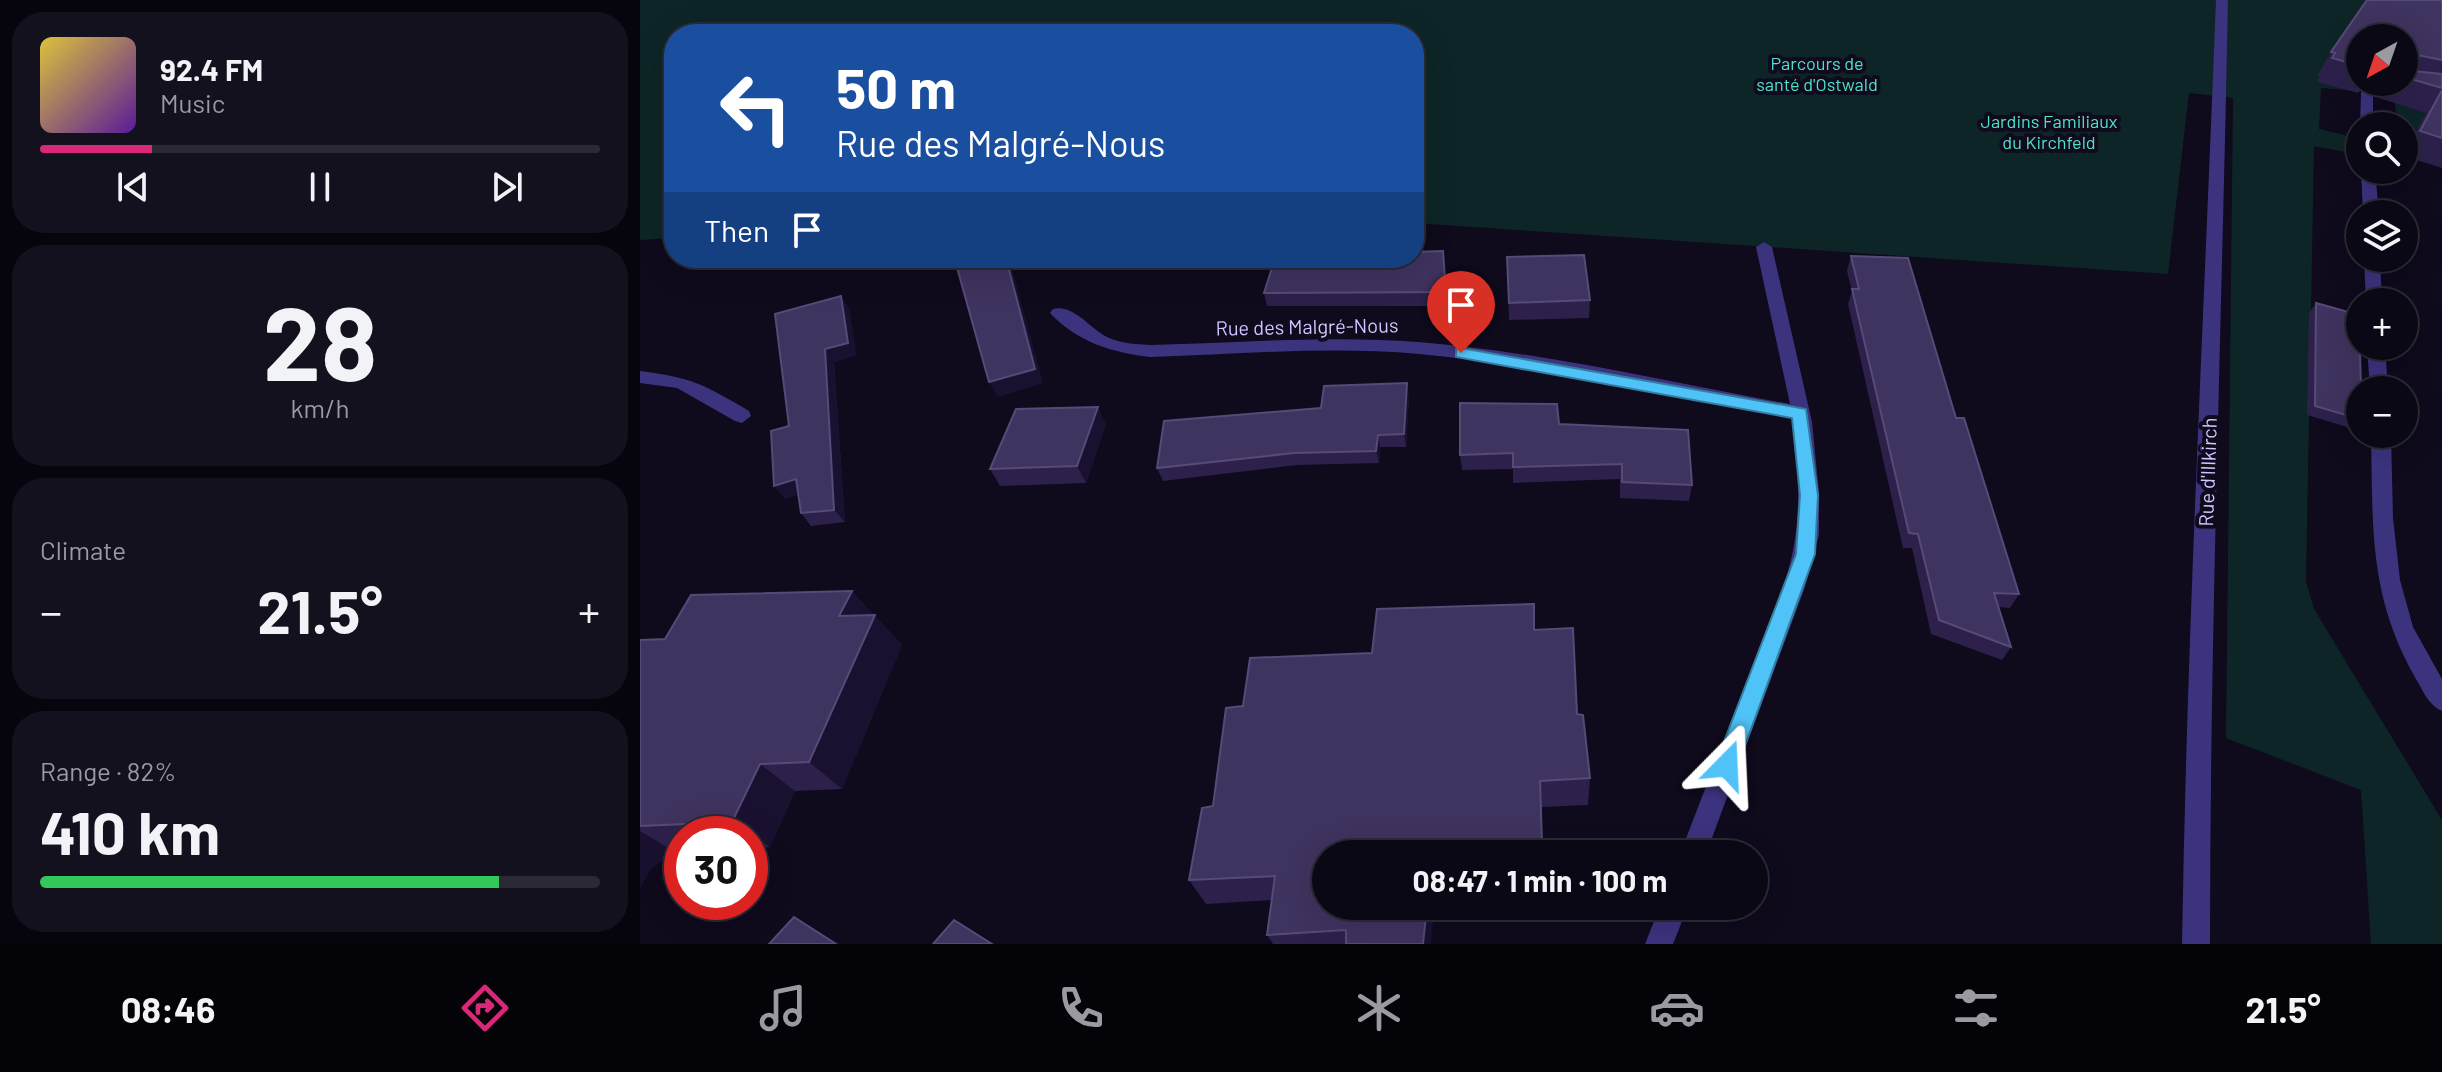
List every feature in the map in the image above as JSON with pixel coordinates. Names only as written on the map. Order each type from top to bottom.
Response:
[{"type":"street","name":"Rue d'Illkirch","points":[[2196,944],[2198,694],[2208,491],[2222,0]]},
{"type":"street","points":[[2366,112],[2366,95],[2377,86],[2442,93]]},
{"type":"street","points":[[1698,840],[1806,554],[1809,495],[1793,361],[1764,247]]},
{"type":"street","name":"Rue des Malgré-Nous","points":[[1059,313],[1072,319],[1099,341],[1122,348],[1151,351],[1357,344],[1418,348],[1531,364],[1800,413]]},
{"type":"street","points":[[640,377],[680,382],[742,416]]},
{"type":"street","points":[[2382,448],[2386,558],[2394,602],[2409,643],[2442,700]]},
{"type":"street","points":[[1659,944],[1668,920]]},
{"type":"green space","points":[[640,0],[2372,0],[2356,24],[2346,24],[2346,39],[2318,82],[2346,89],[2321,88],[2319,129],[2346,136],[2346,152],[2314,146],[2306,582],[2314,609],[2442,820],[2442,944],[2371,944],[2361,790],[2226,738],[2233,98],[2189,93],[2168,274],[1424,224],[1424,24],[664,24],[664,239],[640,240]]},
{"type":"green space","points":[[2395,102],[2427,111],[2418,127],[2418,112],[2396,112]]},
{"type":"building","points":[[2367,0],[2442,0],[2442,60],[2418,55],[2418,24],[2350,24]]},
{"type":"building","points":[[2346,30],[2346,62],[2332,58],[2335,53],[2331,52]]},
{"type":"building","points":[[2418,71],[2442,74],[2442,88],[2418,81]]},
{"type":"building","points":[[2442,90],[2442,138],[2420,131]]},
{"type":"building","points":[[1443,251],[1446,292],[1264,293],[1272,268],[1424,268],[1424,252]]},
{"type":"building","points":[[1584,255],[1590,300],[1509,303],[1507,257]]},
{"type":"building","points":[[1851,256],[1908,258],[1956,418],[1964,418],[2019,594],[1994,593],[2011,647],[1939,620],[1918,534],[1909,533],[1852,289],[1859,289]]},
{"type":"building","points":[[957,268],[1009,268],[1035,369],[989,382]]},
{"type":"building","points":[[841,296],[848,343],[825,349],[834,510],[801,513],[796,479],[774,486],[771,431],[789,426],[775,314]]},
{"type":"building","points":[[2316,303],[2346,311],[2346,360],[2360,360],[2361,376],[2346,376],[2346,415],[2315,406]]},
{"type":"building","points":[[1407,383],[1404,434],[1378,435],[1376,451],[1294,453],[1157,468],[1164,421],[1321,408],[1324,386]]},
{"type":"building","points":[[1460,403],[1557,404],[1559,424],[1688,430],[1692,485],[1622,482],[1622,464],[1513,467],[1513,453],[1460,455]]},
{"type":"building","points":[[1098,407],[1077,466],[990,469],[1016,409]]},
{"type":"building","points":[[852,591],[839,616],[875,615],[809,762],[760,764],[735,816],[664,816],[664,825],[640,826],[640,640],[665,639],[691,595]]},
{"type":"building","points":[[1534,604],[1534,630],[1573,628],[1577,714],[1583,715],[1590,778],[1540,781],[1542,840],[1312,840],[1312,920],[1426,920],[1423,944],[1346,944],[1346,930],[1267,935],[1275,876],[1189,880],[1202,808],[1213,806],[1226,708],[1243,706],[1250,658],[1372,653],[1377,609]]},
{"type":"building","points":[[794,917],[836,944],[769,944]]},
{"type":"building","points":[[954,920],[992,944],[933,944]]},
{"type":"route","points":[[1461,353],[1800,413],[1809,495],[1806,554],[1727,765]]},
{"type":"park label","name":"Parcours de santé d'Ostwald","points":[[1817,74]]},
{"type":"park label","name":"Jardins Familiaux du Kirchfeld","points":[[2049,132]]}]
